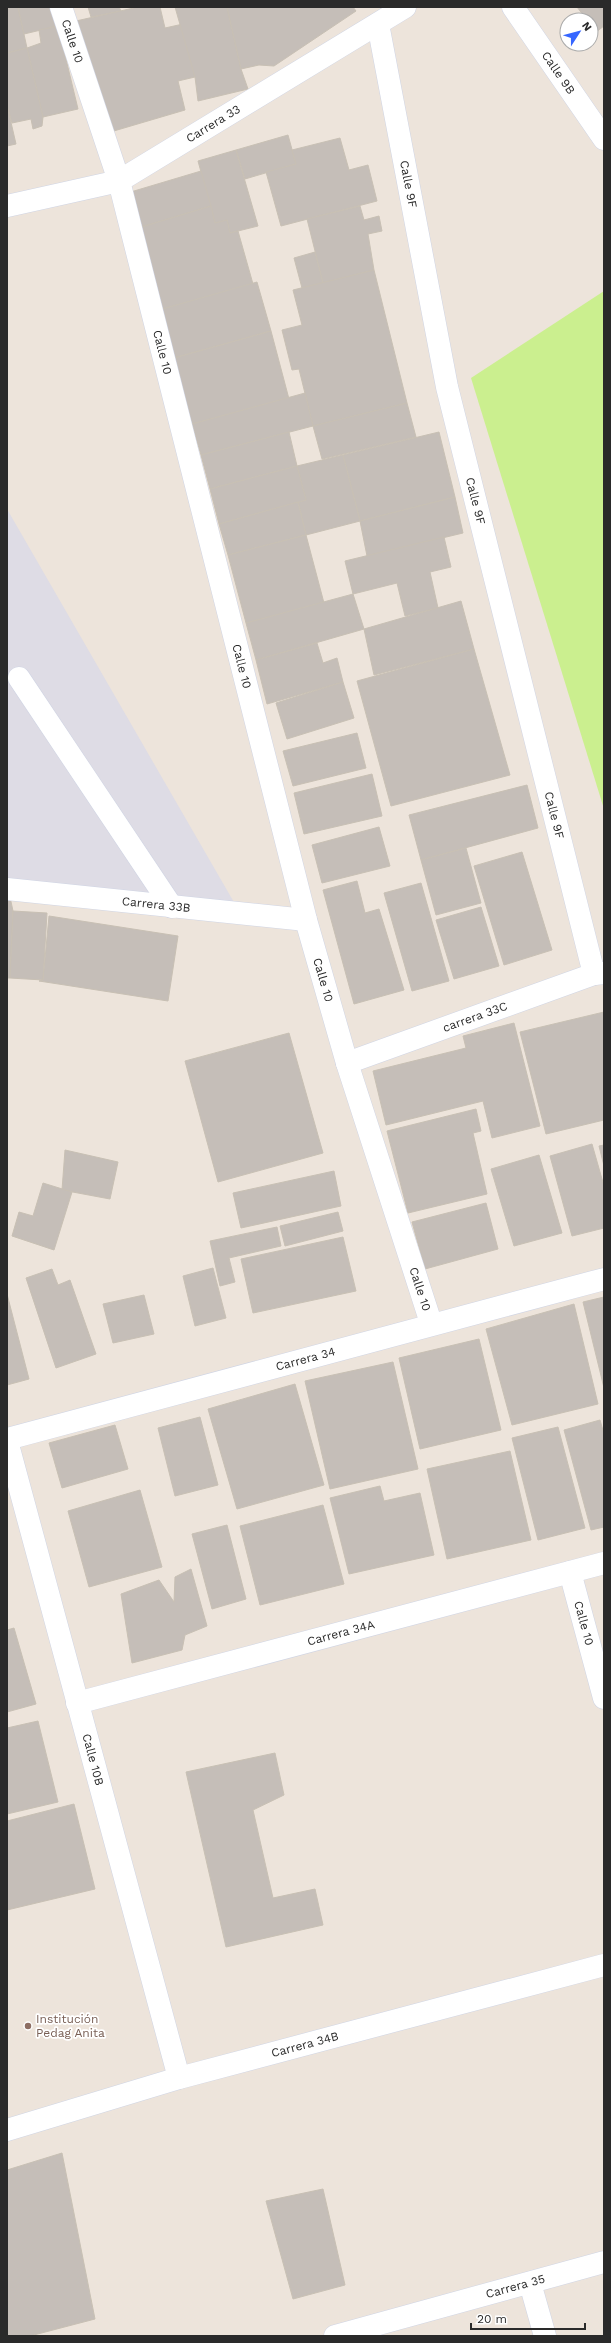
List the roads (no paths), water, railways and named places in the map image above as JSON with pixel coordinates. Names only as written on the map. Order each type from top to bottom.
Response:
[{"type":"street","name":"Calle 10","points":[[61,7],[119,181],[306,920],[347,1062],[431,1324]]},
{"type":"street","name":"Carrera 33","points":[[7,206],[119,181],[405,7]]},
{"type":"street","name":"Calle 9B","points":[[513,7],[604,139]]},
{"type":"street","name":"Calle 9F","points":[[378,24],[447,387],[599,973]]},
{"type":"street","points":[[19,678],[172,907]]},
{"type":"street","name":"Carrera 33B","points":[[7,889],[306,920]]},
{"type":"street","name":"carrera 33C","points":[[347,1062],[599,973]]},
{"type":"street","name":"Carrera 34","points":[[7,1440],[431,1324],[604,1279]]},
{"type":"street","name":"Calle 10B","points":[[7,1440],[178,2078]]},
{"type":"street","name":"Carrera 34A","points":[[78,1703],[604,1563]]},
{"type":"street","name":"Calle 10","points":[[570,1572],[604,1698]]},
{"type":"street","name":"Carrera 34B","points":[[7,2130],[178,2078],[604,1965]]},
{"type":"street","name":"Carrera 35","points":[[335,2336],[604,2262]]},
{"type":"street","points":[[530,2282],[545,2336]]},
{"type":"place","name":"Institución Pedag Anita","points":[[28,2026]]}]
